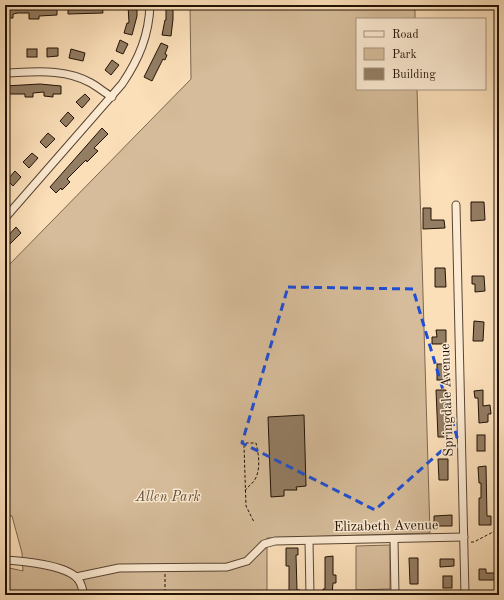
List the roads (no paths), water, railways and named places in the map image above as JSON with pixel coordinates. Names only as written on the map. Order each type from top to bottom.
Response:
[{"type":"street","points":[[5,218],[122,84],[138,59],[146,35],[150,5]]},
{"type":"street","points":[[5,73],[51,72],[66,74],[91,83],[112,97]]},
{"type":"street","name":"Springdale Avenue","points":[[456,205],[465,595]]},
{"type":"street","points":[[394,539],[395,595]]},
{"type":"street","name":"Elizabeth Avenue","points":[[76,577],[120,568],[227,567],[247,561],[264,544],[269,542],[394,539],[464,540]]},
{"type":"street","points":[[309,541],[310,595]]},
{"type":"street","points":[[5,560],[44,565],[70,572],[81,584],[84,595]]},
{"type":"park label","name":"Allen Park","points":[[168,497]]}]
